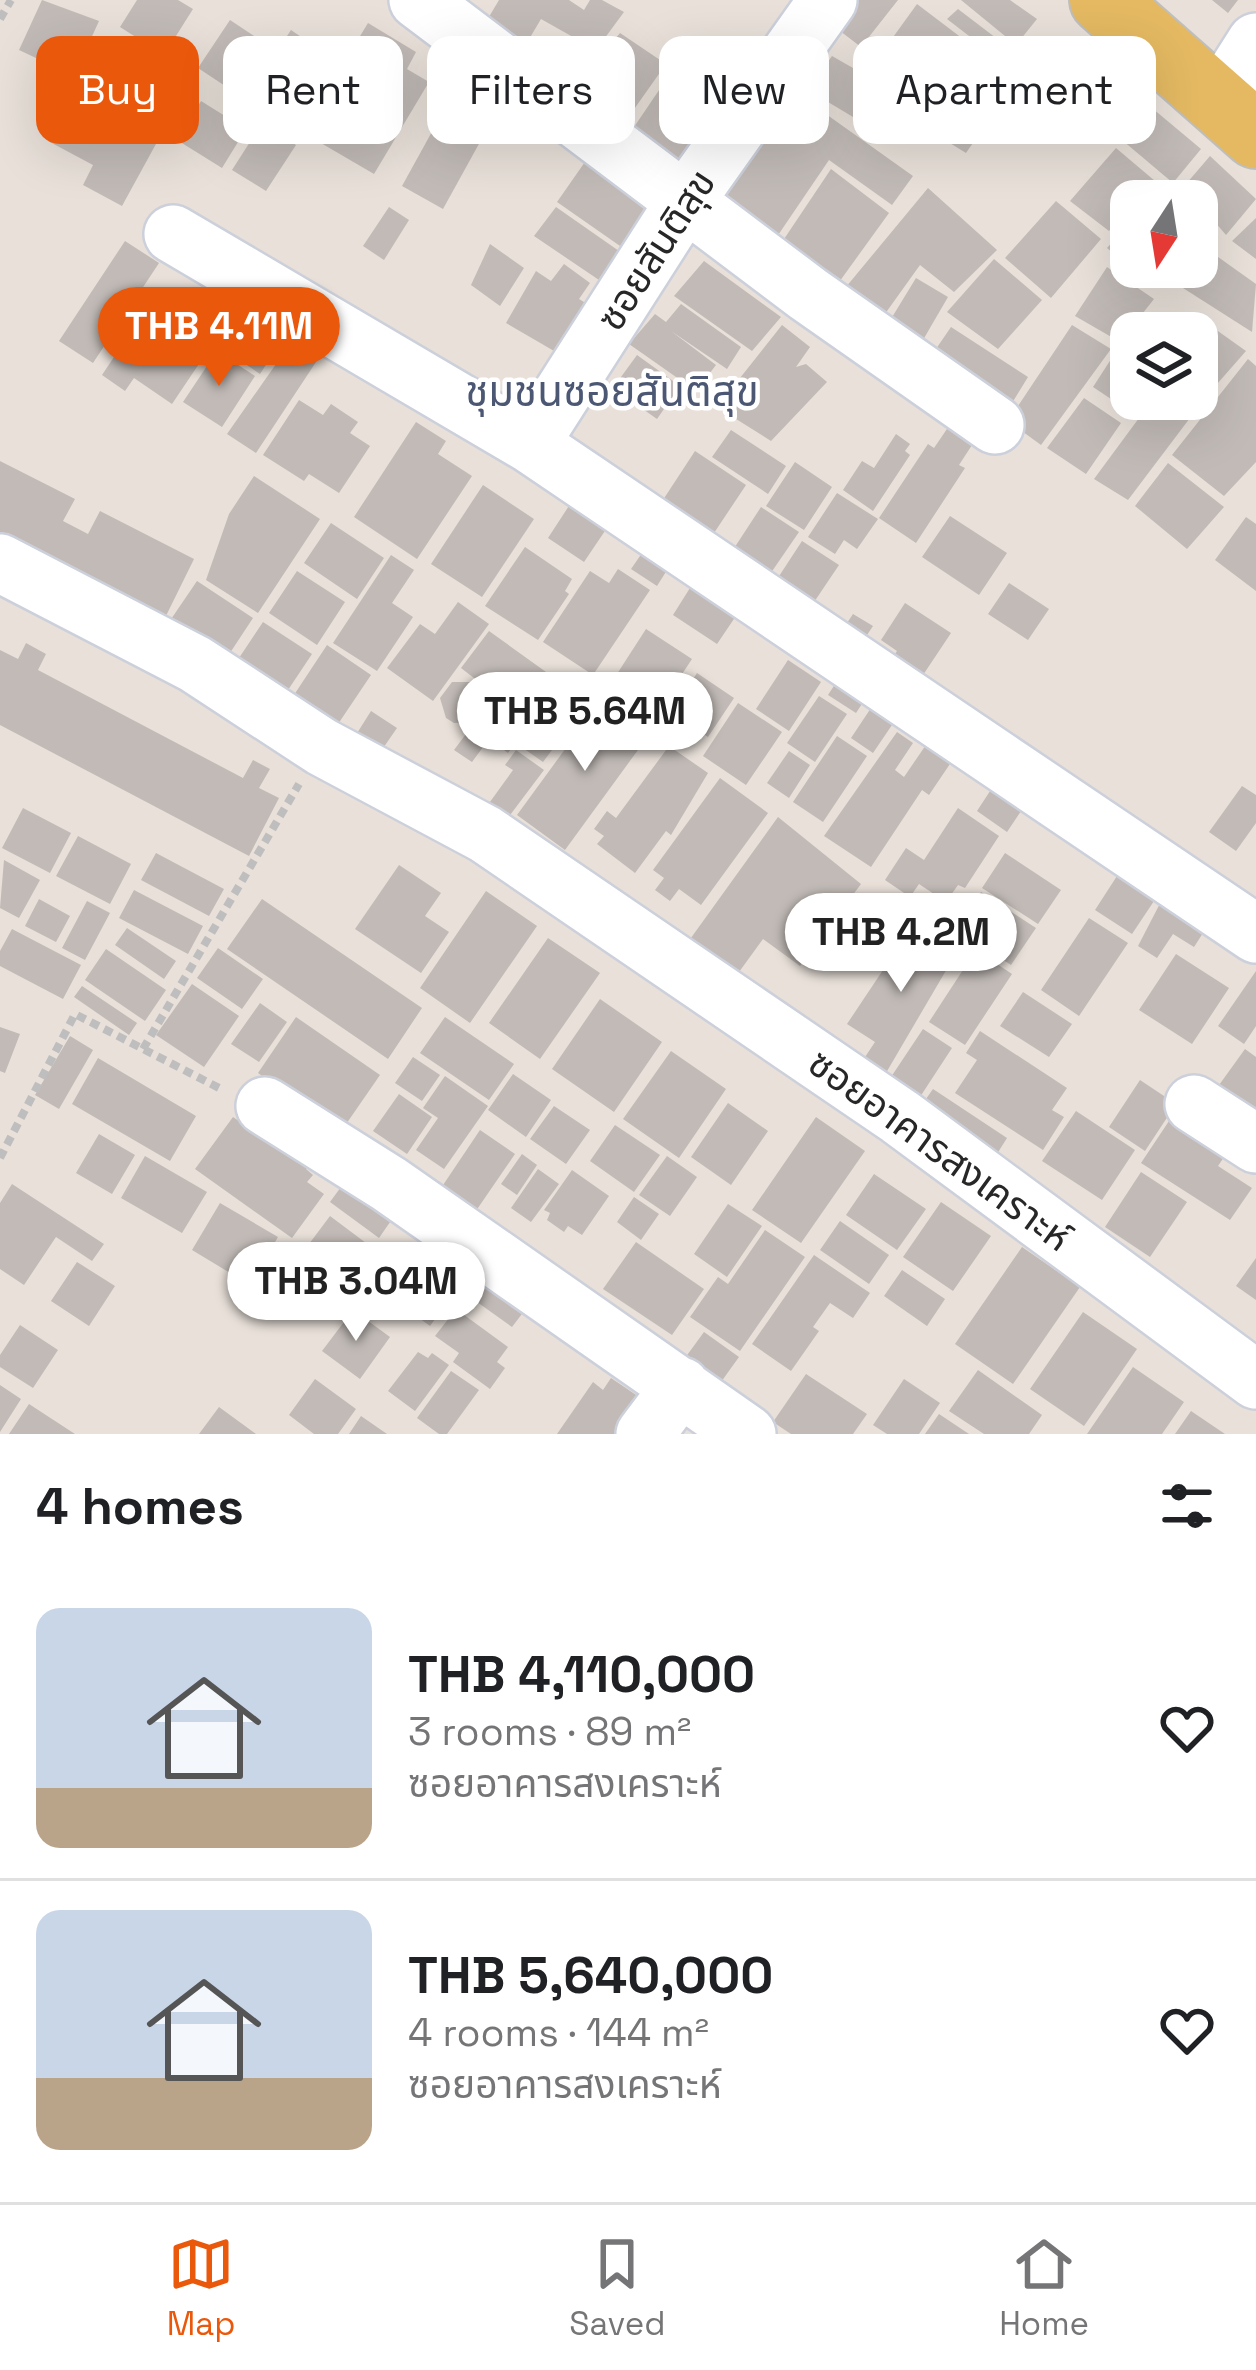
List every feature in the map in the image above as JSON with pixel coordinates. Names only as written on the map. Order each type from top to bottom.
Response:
[{"type":"main road","points":[[1103,0],[1237,118]]},
{"type":"street","points":[[418,0],[685,203],[995,425]]},
{"type":"street","name":"ซอยสันติสุข","points":[[530,444],[685,203],[828,0]]},
{"type":"street","points":[[1237,118],[1256,42]]},
{"type":"street","points":[[172,234],[530,444],[1256,934]]},
{"type":"street","name":"ซอยอาคารสงเคราะห์","points":[[0,563],[195,664],[322,747],[485,834],[900,1118],[1256,1380]]},
{"type":"street","points":[[1194,1104],[1256,1144]]},
{"type":"street","points":[[265,1106],[389,1184],[747,1434]]},
{"type":"street","points":[[645,1434],[681,1386]]},
{"type":"path","points":[[0,19],[11,0]]},
{"type":"path","points":[[142,1049],[322,747]]},
{"type":"path","points":[[0,1158],[75,1014],[265,1106]]},
{"type":"building","points":[[42,0],[99,21],[92,36],[36,36],[36,58],[19,50]]},
{"type":"building","points":[[137,0],[178,0],[193,9],[176,36],[134,36],[120,27]]},
{"type":"building","points":[[499,0],[569,0],[584,10],[590,0],[602,0],[624,12],[606,36],[571,36],[541,19],[531,36],[509,36],[486,22]]},
{"type":"building","points":[[842,0],[898,0],[870,36],[853,36],[853,41],[827,21]]},
{"type":"building","points":[[961,0],[1010,0],[1037,19],[1023,36],[1005,36]]},
{"type":"building","points":[[1212,0],[1238,0],[1228,13]]},
{"type":"building","points":[[917,4],[959,36],[894,36]]},
{"type":"building","points":[[958,9],[993,36],[969,36],[947,19]]},
{"type":"building","points":[[230,20],[254,36],[223,36],[223,85],[199,66]]},
{"type":"building","points":[[368,23],[390,36],[360,36]]},
{"type":"building","points":[[635,43],[659,59],[659,74],[635,108]]},
{"type":"building","points":[[403,44],[416,52],[407,69],[427,85],[403,125]]},
{"type":"building","points":[[832,56],[853,68],[853,117],[829,103]]},
{"type":"building","points":[[659,90],[659,144],[707,144],[686,171],[635,132]]},
{"type":"building","points":[[201,101],[223,115],[223,144],[237,144],[222,168],[183,144],[199,144]]},
{"type":"building","points":[[1156,111],[1201,149],[1175,180],[1127,144],[1156,144]]},
{"type":"building","points":[[829,116],[853,133],[853,144],[868,144],[913,176],[892,205],[829,160],[770,247],[703,198],[744,144],[829,144]]},
{"type":"building","points":[[427,141],[479,144],[443,209],[402,186]]},
{"type":"building","points":[[54,144],[156,144],[122,206],[83,185],[93,165]]},
{"type":"building","points":[[249,144],[296,145],[266,191],[232,170]]},
{"type":"building","points":[[323,144],[392,144],[374,174]]},
{"type":"building","points":[[951,144],[972,144],[966,153]]},
{"type":"building","points":[[1116,148],[1154,180],[1110,180],[1109,231],[1070,201]]},
{"type":"building","points":[[594,149],[679,204],[643,262],[557,202]]},
{"type":"building","points":[[1210,156],[1256,199],[1226,235],[1218,226],[1218,180],[1189,180]]},
{"type":"building","points":[[831,169],[889,213],[829,296],[774,254]]},
{"type":"building","points":[[928,188],[997,250],[954,292],[920,265],[877,325],[841,293]]},
{"type":"building","points":[[1056,201],[1101,239],[1051,298],[1005,258]]},
{"type":"building","points":[[389,207],[409,220],[384,260],[363,246]]},
{"type":"building","points":[[556,207],[619,251],[599,280],[534,236]]},
{"type":"building","points":[[1256,218],[1256,259],[1232,241]]},
{"type":"building","points":[[125,241],[159,263],[93,363],[59,341]]},
{"type":"building","points":[[490,244],[524,268],[500,306],[471,285]]},
{"type":"building","points":[[1218,257],[1256,284],[1252,332],[1183,288],[1218,288]]},
{"type":"building","points":[[994,259],[1042,300],[998,349],[947,312]]},
{"type":"building","points":[[704,261],[781,317],[752,351],[674,296]]},
{"type":"building","points":[[564,264],[590,283],[579,299],[602,313],[573,362],[506,323],[536,271],[551,281]]},
{"type":"building","points":[[1107,267],[1110,288],[1138,288],[1154,299],[1144,312],[1110,312],[1110,336],[1075,316]]},
{"type":"building","points":[[916,278],[948,297],[916,352],[883,332]]},
{"type":"building","points":[[681,304],[741,347],[727,369],[671,331],[716,365],[696,391],[629,344],[655,314],[666,322]]},
{"type":"building","points":[[170,316],[213,343],[172,404],[134,378],[125,391],[102,375],[140,318],[160,332]]},
{"type":"building","points":[[782,325],[810,347],[796,367],[806,364],[827,382],[771,441],[717,407]]},
{"type":"building","points":[[1072,325],[1110,348],[1041,445],[1008,421]]},
{"type":"building","points":[[951,327],[1028,377],[1004,416],[927,362]]},
{"type":"building","points":[[1218,331],[1246,351],[1218,383]]},
{"type":"building","points":[[236,334],[271,357],[260,374],[225,350]]},
{"type":"building","points":[[290,344],[316,362],[256,453],[227,434]]},
{"type":"building","points":[[217,351],[255,376],[222,427],[183,402]]},
{"type":"building","points":[[637,355],[680,386],[657,419],[613,388]]},
{"type":"building","points":[[1248,359],[1256,366],[1256,462],[1224,496],[1172,455],[1200,420],[1218,420],[1218,397]]},
{"type":"building","points":[[1110,361],[1110,398],[1093,387]]},
{"type":"building","points":[[1084,398],[1110,420],[1121,423],[1086,474],[1047,448]]},
{"type":"building","points":[[299,400],[323,415],[331,404],[358,422],[350,433],[370,446],[339,493],[309,474],[304,481],[263,455]]},
{"type":"building","points":[[1138,420],[1188,420],[1128,500],[1094,479]]},
{"type":"building","points":[[416,422],[446,441],[438,454],[472,476],[417,559],[354,517]]},
{"type":"building","points":[[949,426],[974,442],[959,465],[965,468],[916,543],[879,518],[928,444],[934,448]]},
{"type":"building","points":[[731,430],[786,466],[768,494],[712,457]]},
{"type":"building","points":[[896,434],[910,444],[905,451],[910,455],[873,511],[843,490],[862,461],[874,468]]},
{"type":"building","points":[[695,451],[746,485],[710,539],[659,506]]},
{"type":"building","points":[[0,461],[75,499],[63,521],[88,534],[100,511],[194,559],[161,626],[0,545]]},
{"type":"building","points":[[795,462],[832,487],[804,530],[766,506]]},
{"type":"building","points":[[1168,463],[1224,507],[1187,549],[1135,506]]},
{"type":"building","points":[[254,476],[320,519],[258,613],[206,580],[229,514]]},
{"type":"building","points":[[483,485],[534,519],[482,597],[431,564]]},
{"type":"building","points":[[578,492],[615,516],[584,562],[548,538]]},
{"type":"building","points":[[837,493],[878,519],[857,549],[844,540],[835,554],[808,537]]},
{"type":"building","points":[[761,507],[799,532],[766,580],[729,556]]},
{"type":"building","points":[[950,516],[1007,553],[979,595],[922,557]]},
{"type":"building","points":[[1246,517],[1256,524],[1256,591],[1215,560]]},
{"type":"building","points":[[331,523],[384,558],[357,599],[304,563]]},
{"type":"building","points":[[802,541],[839,565],[806,614],[770,590]]},
{"type":"building","points":[[649,543],[674,559],[657,586],[631,569]]},
{"type":"building","points":[[525,547],[572,579],[565,591],[569,594],[538,640],[485,606]]},
{"type":"building","points":[[391,555],[414,570],[392,603],[413,617],[377,671],[333,643]]},
{"type":"building","points":[[618,569],[650,590],[593,675],[543,642],[590,571],[609,583]]},
{"type":"building","points":[[297,571],[345,602],[317,645],[269,613]]},
{"type":"building","points":[[695,580],[740,610],[717,644],[673,615]]},
{"type":"building","points":[[197,581],[253,618],[222,665],[165,628]]},
{"type":"building","points":[[1009,583],[1049,609],[1028,640],[988,614]]},
{"type":"building","points":[[458,602],[489,624],[433,701],[387,668],[420,624],[435,634]]},
{"type":"building","points":[[905,603],[951,633],[917,684],[888,664],[897,651],[881,640]]},
{"type":"building","points":[[853,614],[873,626],[855,653],[835,641]]},
{"type":"building","points":[[263,622],[312,654],[282,699],[233,667]]},
{"type":"building","points":[[646,629],[692,659],[661,706],[615,677]]},
{"type":"building","points":[[489,631],[560,682],[508,753],[489,739],[472,762],[454,750],[475,722],[454,723],[446,718],[440,698],[452,682],[479,682],[461,668]]},
{"type":"building","points":[[26,643],[46,654],[38,670],[243,778],[253,760],[270,769],[259,788],[279,798],[249,856],[0,725],[0,650],[18,659]]},
{"type":"building","points":[[327,645],[371,675],[334,730],[290,701]]},
{"type":"building","points":[[788,660],[821,682],[789,731],[756,709]]},
{"type":"building","points":[[843,672],[871,690],[856,713],[828,695]]},
{"type":"building","points":[[697,673],[734,698],[708,737],[671,713]]},
{"type":"building","points":[[559,693],[582,710],[543,762],[520,746]]},
{"type":"building","points":[[819,696],[847,714],[815,762],[787,743]]},
{"type":"building","points":[[614,699],[654,728],[565,850],[517,815],[590,715],[598,722]]},
{"type":"building","points":[[738,703],[782,732],[746,785],[703,756]]},
{"type":"building","points":[[871,708],[894,722],[873,753],[851,738]]},
{"type":"building","points":[[371,711],[397,728],[379,754],[354,738]]},
{"type":"building","points":[[897,732],[913,743],[895,770],[904,777],[930,739],[956,755],[929,795],[922,790],[871,867],[824,836]]},
{"type":"building","points":[[837,736],[867,756],[823,822],[793,802]]},
{"type":"building","points":[[669,746],[708,773],[671,835],[666,831],[635,873],[597,844],[604,836],[594,829],[607,811],[616,818]]},
{"type":"building","points":[[516,750],[544,770],[501,827],[482,813],[513,770],[505,765]]},
{"type":"building","points":[[789,751],[810,765],[789,798],[767,783]]},
{"type":"building","points":[[720,778],[768,813],[701,905],[679,889],[670,901],[655,890],[664,878],[653,870]]},
{"type":"building","points":[[996,782],[1027,802],[1007,832],[977,811]]},
{"type":"building","points":[[1242,786],[1256,795],[1256,823],[1236,851],[1209,832]]},
{"type":"building","points":[[23,808],[71,833],[50,873],[2,848]]},
{"type":"building","points":[[958,808],[999,836],[965,888],[958,885],[946,902],[919,884],[910,897],[885,880],[906,848],[924,860]]},
{"type":"building","points":[[778,817],[861,884],[800,966],[763,939],[731,983],[683,949]]},
{"type":"building","points":[[78,836],[131,864],[110,904],[56,876]]},
{"type":"building","points":[[156,853],[224,889],[209,916],[141,880]]},
{"type":"building","points":[[1005,853],[1061,890],[1038,924],[982,888]]},
{"type":"building","points":[[1128,859],[1166,883],[1132,934],[1095,910]]},
{"type":"building","points":[[4,860],[40,880],[19,918],[0,908]]},
{"type":"building","points":[[399,865],[441,893],[425,916],[449,932],[421,973],[355,929]]},
{"type":"building","points":[[134,890],[203,926],[188,954],[119,918]]},
{"type":"building","points":[[1167,890],[1212,919],[1194,947],[1173,934],[1157,958],[1138,946]]},
{"type":"building","points":[[486,891],[537,926],[470,1023],[420,988]]},
{"type":"building","points":[[981,892],[1036,928],[1011,965],[956,929]]},
{"type":"building","points":[[39,899],[70,916],[56,942],[25,926]]},
{"type":"building","points":[[262,899],[422,1008],[388,1059],[227,949]]},
{"type":"building","points":[[87,901],[110,913],[85,960],[62,948]]},
{"type":"building","points":[[1089,918],[1128,943],[1079,1016],[1041,990]]},
{"type":"building","points":[[915,922],[958,950],[883,1078],[861,1063],[875,1042],[847,1024]]},
{"type":"building","points":[[127,928],[176,961],[164,979],[115,945]]},
{"type":"building","points":[[12,929],[81,965],[63,999],[0,966],[0,951]]},
{"type":"building","points":[[548,938],[600,973],[540,1059],[489,1023]]},
{"type":"building","points":[[218,948],[263,979],[242,1009],[197,978]]},
{"type":"building","points":[[106,949],[166,990],[145,1021],[85,980]]},
{"type":"building","points":[[976,950],[1012,974],[965,1045],[929,1022]]},
{"type":"building","points":[[1176,954],[1229,988],[1192,1044],[1139,1010]]},
{"type":"building","points":[[1256,971],[1256,1026],[1244,1044],[1218,1026]]},
{"type":"building","points":[[192,984],[239,1016],[204,1067],[156,1035]]},
{"type":"building","points":[[82,986],[137,1023],[129,1035],[74,997]]},
{"type":"building","points":[[1023,992],[1072,1024],[1049,1057],[1000,1026]]},
{"type":"building","points":[[600,999],[662,1042],[614,1112],[552,1069]]},
{"type":"building","points":[[260,1003],[287,1022],[259,1062],[231,1044]]},
{"type":"building","points":[[296,1017],[380,1075],[342,1130],[258,1073]]},
{"type":"building","points":[[445,1017],[514,1064],[489,1100],[420,1053]]},
{"type":"building","points":[[0,1027],[20,1034],[5,1073],[0,1071]]},
{"type":"building","points":[[923,1029],[952,1048],[918,1100],[889,1080]]},
{"type":"building","points":[[980,1031],[1067,1088],[1052,1110],[1064,1117],[1043,1150],[955,1093],[977,1060],[966,1053]]},
{"type":"building","points":[[70,1036],[93,1050],[59,1109],[35,1095]]},
{"type":"building","points":[[1245,1049],[1256,1057],[1256,1131],[1209,1099]]},
{"type":"building","points":[[671,1051],[726,1089],[679,1158],[623,1119]]},
{"type":"building","points":[[413,1057],[440,1075],[422,1101],[395,1083]]},
{"type":"building","points":[[98,1058],[196,1116],[170,1161],[72,1104]]},
{"type":"building","points":[[513,1074],[551,1100],[526,1137],[488,1110]]},
{"type":"building","points":[[445,1076],[488,1106],[444,1169],[416,1150],[438,1118],[423,1108]]},
{"type":"building","points":[[1140,1080],[1176,1104],[1145,1151],[1109,1127]]},
{"type":"building","points":[[933,1089],[1007,1138],[990,1165],[914,1116]]},
{"type":"building","points":[[399,1094],[432,1117],[407,1154],[373,1131]]},
{"type":"building","points":[[728,1103],[768,1131],[731,1185],[691,1157]]},
{"type":"building","points":[[554,1106],[590,1130],[566,1164],[530,1139]]},
{"type":"building","points":[[1076,1111],[1135,1150],[1102,1200],[1042,1161]]},
{"type":"building","points":[[1175,1112],[1230,1148],[1218,1166],[1252,1188],[1230,1220],[1141,1163]]},
{"type":"building","points":[[233,1117],[260,1136],[319,1152],[306,1169],[313,1175],[307,1182],[324,1194],[292,1238],[195,1169]]},
{"type":"building","points":[[816,1117],[865,1151],[801,1243],[752,1210]]},
{"type":"building","points":[[615,1125],[660,1155],[634,1192],[590,1161]]},
{"type":"building","points":[[480,1130],[515,1154],[469,1221],[435,1197]]},
{"type":"building","points":[[99,1134],[135,1155],[112,1194],[76,1173]]},
{"type":"building","points":[[522,1154],[537,1165],[517,1195],[501,1184]]},
{"type":"building","points":[[145,1156],[207,1192],[182,1233],[121,1198]]},
{"type":"building","points":[[667,1156],[697,1177],[670,1216],[639,1195]]},
{"type":"building","points":[[538,1169],[559,1184],[531,1222],[511,1208]]},
{"type":"building","points":[[572,1170],[609,1196],[582,1235],[568,1226],[564,1232],[547,1220],[550,1213],[544,1210]]},
{"type":"building","points":[[1141,1172],[1187,1202],[1150,1257],[1105,1227]]},
{"type":"building","points":[[874,1174],[926,1209],[897,1250],[846,1215]]},
{"type":"building","points":[[349,1176],[397,1212],[379,1238],[330,1202]]},
{"type":"building","points":[[12,1184],[104,1244],[92,1261],[56,1237],[24,1285],[0,1269],[0,1203]]},
{"type":"building","points":[[634,1197],[659,1214],[641,1240],[617,1222]]},
{"type":"building","points":[[941,1202],[991,1236],[953,1291],[903,1257]]},
{"type":"building","points":[[220,1203],[278,1237],[250,1285],[192,1250]]},
{"type":"building","points":[[728,1204],[762,1226],[727,1277],[694,1254]]},
{"type":"building","points":[[330,1216],[378,1252],[358,1280],[309,1244]]},
{"type":"building","points":[[840,1221],[889,1255],[869,1284],[820,1250]]},
{"type":"building","points":[[765,1230],[805,1257],[740,1351],[690,1317],[718,1277],[728,1284]]},
{"type":"building","points":[[450,1235],[480,1257],[461,1284],[430,1262]]},
{"type":"building","points":[[636,1242],[704,1289],[672,1335],[603,1289]]},
{"type":"building","points":[[1022,1247],[1080,1287],[1013,1384],[955,1344]]},
{"type":"building","points":[[814,1255],[870,1293],[853,1318],[830,1303],[813,1327],[819,1331],[791,1371],[752,1344]]},
{"type":"building","points":[[414,1256],[458,1288],[430,1326],[386,1294]]},
{"type":"building","points":[[1256,1258],[1256,1300],[1236,1286]]},
{"type":"building","points":[[77,1262],[115,1286],[89,1326],[51,1301]]},
{"type":"building","points":[[485,1262],[534,1298],[512,1327],[463,1292]]},
{"type":"building","points":[[902,1270],[945,1299],[927,1326],[884,1296]]},
{"type":"building","points":[[456,1309],[508,1347],[497,1362],[505,1368],[490,1389],[453,1362],[459,1353],[435,1336]]},
{"type":"building","points":[[353,1310],[390,1337],[360,1379],[322,1351]]},
{"type":"building","points":[[1083,1312],[1137,1349],[1084,1426],[1030,1389]]},
{"type":"building","points":[[20,1325],[58,1350],[33,1388],[0,1367],[0,1355]]},
{"type":"building","points":[[704,1332],[739,1357],[721,1382],[685,1358]]},
{"type":"building","points":[[418,1352],[428,1358],[432,1353],[449,1365],[415,1411],[388,1391]]},
{"type":"building","points":[[1133,1367],[1184,1402],[1162,1434],[1087,1434]]},
{"type":"building","points":[[978,1370],[1042,1415],[1029,1434],[984,1434],[949,1411]]},
{"type":"building","points":[[451,1371],[479,1390],[447,1434],[439,1434],[417,1418]]},
{"type":"building","points":[[806,1374],[867,1414],[853,1434],[791,1434],[773,1422]]},
{"type":"building","points":[[611,1378],[645,1401],[623,1434],[557,1434],[593,1382],[603,1390]]},
{"type":"building","points":[[315,1379],[356,1409],[338,1434],[314,1434],[289,1415]]},
{"type":"building","points":[[904,1379],[940,1403],[919,1434],[887,1434],[873,1425]]},
{"type":"building","points":[[0,1385],[21,1399],[0,1432]]},
{"type":"building","points":[[29,1404],[75,1434],[9,1434]]},
{"type":"building","points":[[219,1407],[256,1434],[199,1434]]},
{"type":"building","points":[[1191,1411],[1225,1434],[1175,1434]]},
{"type":"building","points":[[939,1414],[969,1434],[925,1434]]},
{"type":"building","points":[[361,1416],[387,1434],[349,1434]]},
{"type":"district","name":"ชุมชนซอยสันติสุข","points":[[612,391]]}]
